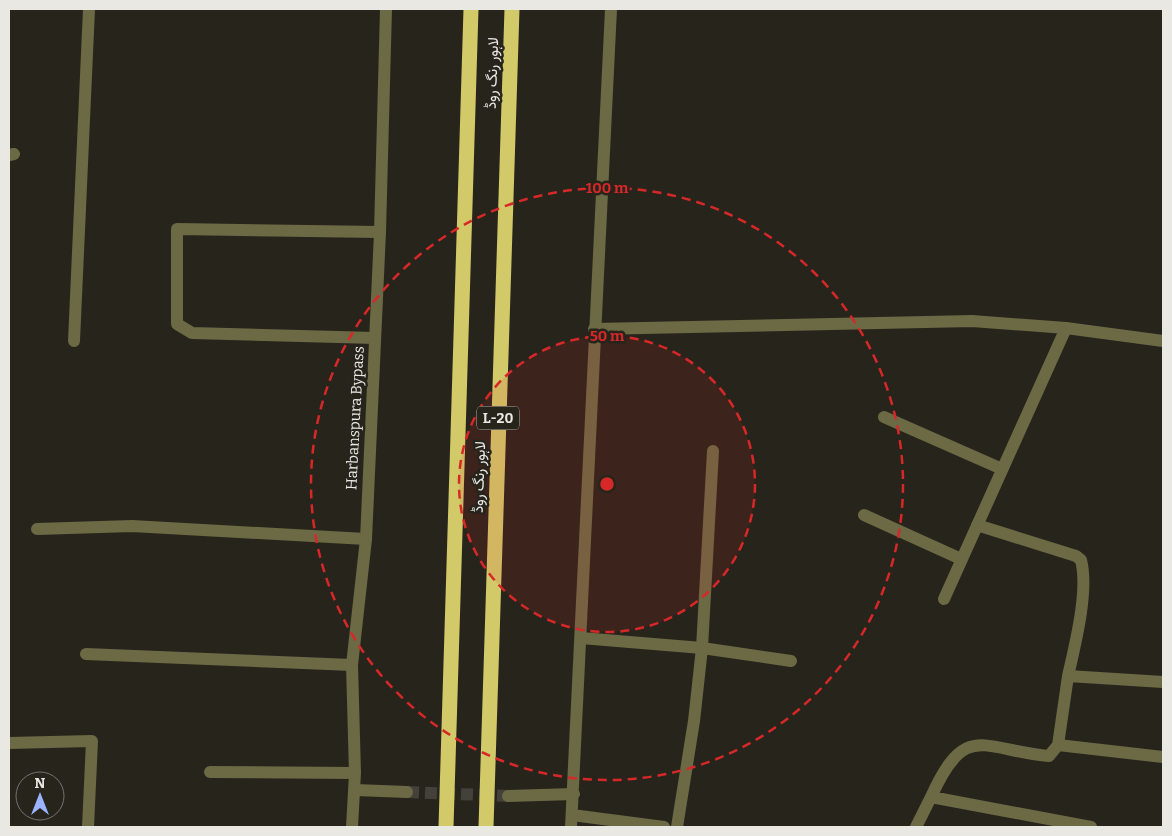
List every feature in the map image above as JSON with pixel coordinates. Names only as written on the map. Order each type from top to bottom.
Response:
[{"type":"highway","name":"لاہور رنگ روڈ","points":[[446,827],[471,9]]},
{"type":"highway","name":"لاہور رنگ روڈ","points":[[486,827],[512,9]]},
{"type":"street","points":[[74,341],[89,9]]},
{"type":"street","name":"Harbanspura Bypass","points":[[352,827],[356,773],[352,665],[366,539],[380,232],[386,9]]},
{"type":"street","points":[[611,9],[594,329],[582,638],[572,821],[664,827]]},
{"type":"street","points":[[375,338],[192,334],[183,330],[178,324],[177,229],[380,232]]},
{"type":"street","points":[[594,329],[972,321],[1066,328],[1163,341]]},
{"type":"street","points":[[944,599],[1066,328]]},
{"type":"street","points":[[884,417],[1002,469]]},
{"type":"street","points":[[677,827],[694,722],[702,648],[713,450]]},
{"type":"street","points":[[864,515],[961,559]]},
{"type":"street","points":[[916,827],[949,762],[957,753],[968,747],[983,745],[1049,756],[1058,745],[1068,676],[1080,620],[1082,592],[1081,560],[1076,556],[976,525]]},
{"type":"street","points":[[37,529],[132,526],[366,539]]},
{"type":"street","points":[[582,638],[702,648],[791,661]]},
{"type":"street","points":[[86,654],[352,665]]},
{"type":"street","points":[[1068,676],[1163,682]]},
{"type":"street","points":[[9,743],[92,741],[88,827]]},
{"type":"street","points":[[1058,745],[1163,757]]},
{"type":"street","points":[[210,772],[356,773]]},
{"type":"street","points":[[355,790],[407,792]]},
{"type":"street","points":[[508,796],[574,794]]},
{"type":"street","points":[[931,797],[1091,827]]},
{"type":"tunnel","points":[[407,792],[508,796]]}]
